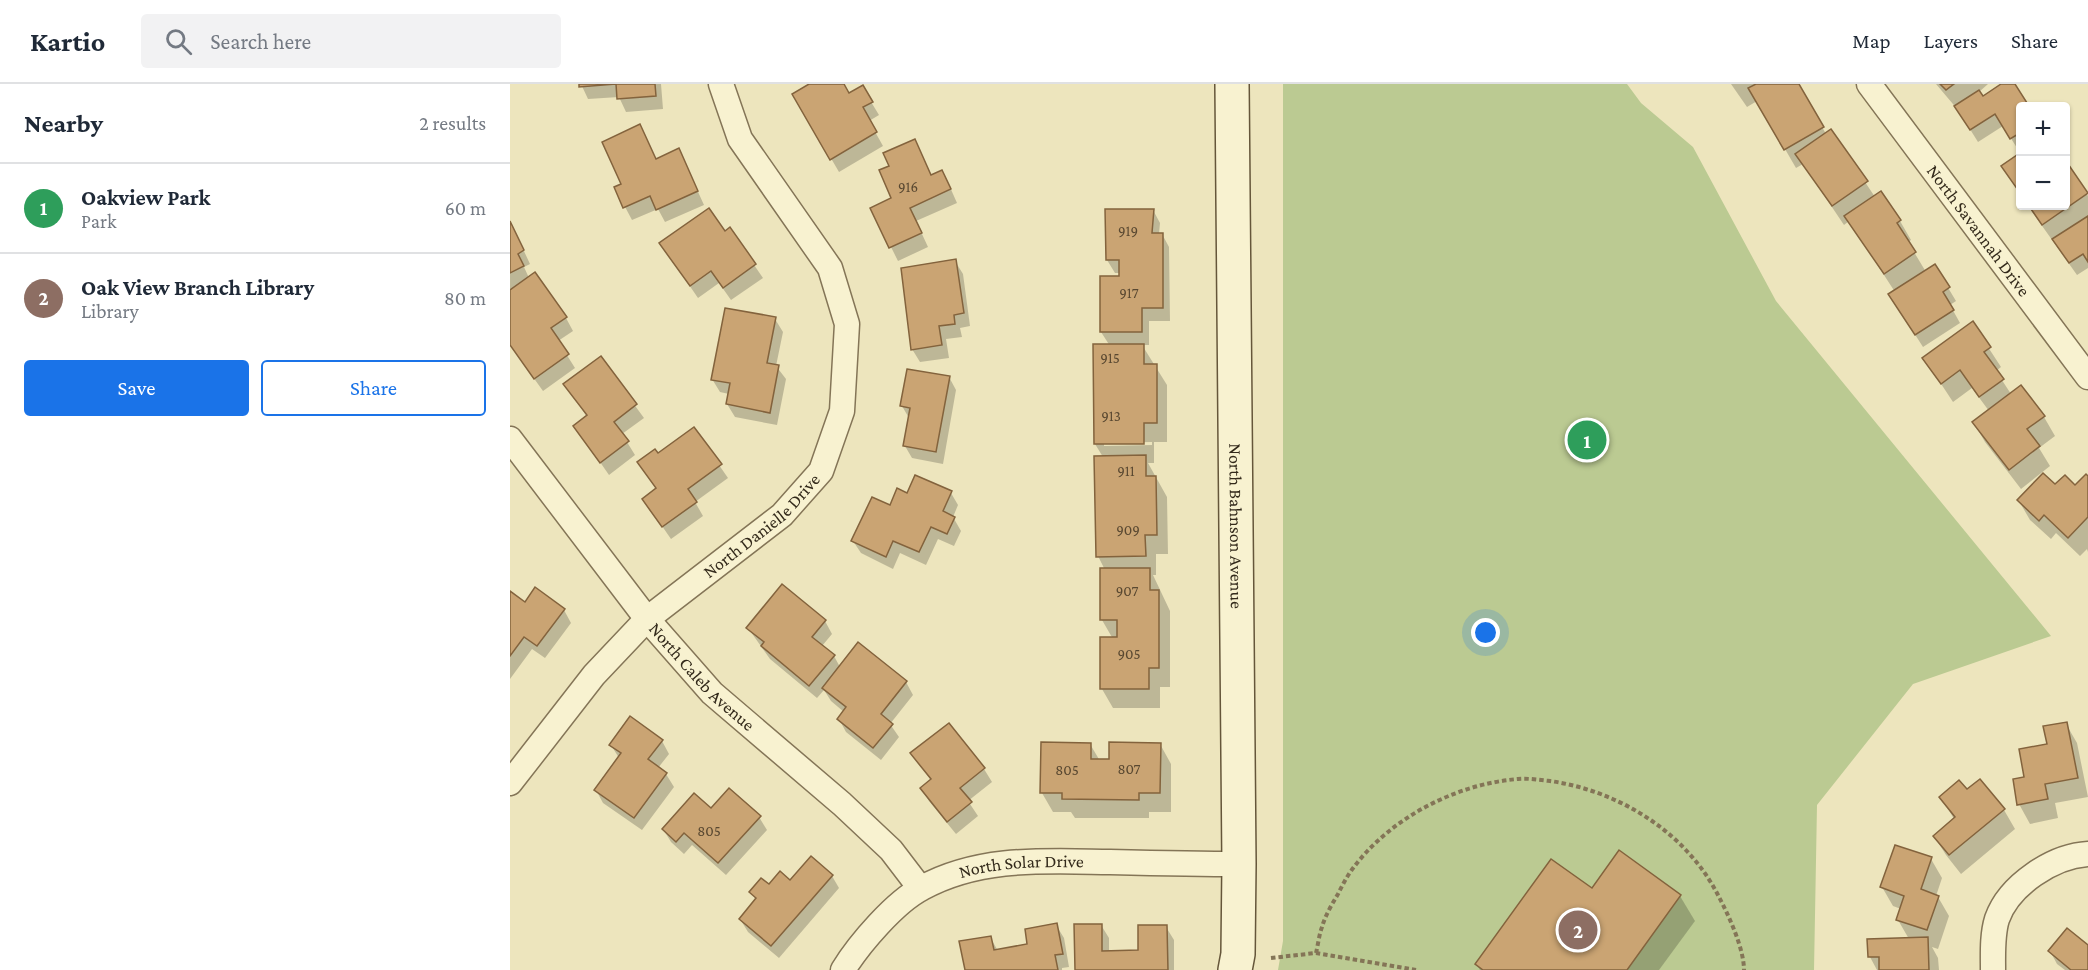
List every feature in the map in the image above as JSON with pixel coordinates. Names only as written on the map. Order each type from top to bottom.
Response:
[{"type":"street","name":"North Danielle Drive","points":[[510,783],[594,675],[647,619],[782,515],[821,471],[842,411],[847,324],[830,268],[740,139],[721,84]]},
{"type":"street","name":"North Bahnson Avenue","points":[[1232,84],[1239,864],[1238,954],[1235,970]]},
{"type":"street","name":"North Savannah Drive","points":[[1869,84],[2088,377]]},
{"type":"street","name":"North Caleb Avenue","points":[[510,439],[647,619],[712,693],[842,804],[891,850],[920,888]]},
{"type":"street","points":[[1993,970],[1997,920],[2006,901],[2042,869],[2064,860],[2088,855]]},
{"type":"street","name":"North Solar Drive","points":[[843,970],[855,951],[891,912],[920,888],[957,873],[989,864],[1056,861],[1239,864]]},
{"type":"path","points":[[1316,953],[1322,925],[1352,870],[1396,826],[1418,810],[1455,795],[1496,782],[1520,779],[1565,783],[1608,797],[1661,827],[1707,875],[1724,907],[1744,970]]},
{"type":"path","points":[[1271,958],[1316,953],[1416,970]]},
{"type":"green space","points":[[1283,84],[1627,84],[1641,103],[1693,147],[1776,301],[2051,636],[1913,684],[1817,805],[1814,970],[1278,970],[1283,941]]},
{"type":"building","points":[[579,84],[616,84],[579,87]]},
{"type":"building","points":[[616,84],[655,84],[656,96],[617,99]]},
{"type":"building","points":[[809,84],[844,84],[849,93],[863,85],[873,102],[863,107],[877,132],[830,160],[792,94]]},
{"type":"building","points":[[1756,84],[1799,84],[1824,127],[1784,150],[1748,88]]},
{"type":"building","points":[[1940,84],[1954,84],[1946,90]]},
{"type":"building","points":[[2001,84],[2015,84],[2026,102],[2016,102],[2016,135],[2010,139],[1995,114],[1970,130],[1954,106],[1979,90],[1983,96]]},
{"type":"building","points":[[640,124],[656,159],[679,148],[698,191],[656,210],[650,196],[623,208],[614,187],[621,184],[602,142]]},
{"type":"building","points":[[1831,129],[1868,181],[1832,206],[1795,154]]},
{"type":"building","points":[[915,139],[931,175],[942,170],[951,189],[910,208],[922,233],[889,248],[870,208],[891,198],[879,170],[889,166],[883,153]]},
{"type":"building","points":[[2016,156],[2016,187],[2001,166]]},
{"type":"building","points":[[2070,167],[2088,193],[2070,206]]},
{"type":"building","points":[[1881,191],[1901,220],[1897,223],[1916,252],[1884,274],[1844,216]]},
{"type":"building","points":[[709,208],[725,231],[730,227],[756,264],[723,288],[711,271],[690,286],[659,243]]},
{"type":"building","points":[[1105,209],[1154,209],[1152,233],[1163,233],[1163,308],[1142,308],[1142,332],[1100,332],[1100,276],[1119,276],[1119,260],[1106,260]]},
{"type":"building","points":[[2032,210],[2064,210],[2042,225]]},
{"type":"building","points":[[2088,216],[2088,262],[2083,254],[2069,263],[2052,239]]},
{"type":"building","points":[[510,221],[524,250],[518,254],[524,266],[510,273]]},
{"type":"building","points":[[956,259],[964,313],[954,315],[955,324],[939,326],[942,345],[911,350],[901,268]]},
{"type":"building","points":[[1935,264],[1950,287],[1943,292],[1954,310],[1915,335],[1888,294]]},
{"type":"building","points":[[535,272],[567,317],[551,328],[569,354],[534,379],[510,345],[510,290]]},
{"type":"building","points":[[725,308],[776,317],[767,363],[779,365],[770,413],[726,404],[730,383],[711,380]]},
{"type":"building","points":[[1973,321],[1991,347],[1984,352],[2004,379],[1979,397],[1960,370],[1941,384],[1922,358]]},
{"type":"building","points":[[1093,344],[1144,344],[1144,364],[1157,364],[1157,423],[1144,423],[1144,444],[1094,444]]},
{"type":"building","points":[[601,356],[637,404],[614,422],[629,441],[600,463],[573,426],[587,415],[563,384]]},
{"type":"building","points":[[907,369],[950,376],[936,452],[903,446],[910,408],[900,406]]},
{"type":"building","points":[[2021,385],[2045,416],[2027,429],[2040,446],[2009,470],[1972,422]]},
{"type":"building","points":[[694,427],[722,464],[688,489],[697,502],[662,527],[642,499],[656,488],[637,462],[655,449],[658,453]]},
{"type":"building","points":[[1146,455],[1146,476],[1156,476],[1157,535],[1145,535],[1146,556],[1096,557],[1094,456]]},
{"type":"building","points":[[2043,473],[2055,484],[2065,475],[2075,485],[2086,474],[2088,476],[2088,517],[2068,538],[2044,515],[2039,521],[2017,500]]},
{"type":"building","points":[[915,475],[952,491],[943,511],[955,517],[947,534],[931,527],[919,552],[893,541],[886,557],[851,541],[872,497],[890,505],[897,488],[907,493]]},
{"type":"building","points":[[1100,568],[1150,568],[1150,590],[1159,590],[1159,668],[1149,668],[1149,689],[1100,689],[1100,637],[1117,637],[1117,620],[1100,620]]},
{"type":"building","points":[[782,584],[826,620],[812,637],[835,655],[809,686],[761,646],[764,642],[746,628]]},
{"type":"building","points":[[535,587],[565,609],[537,646],[524,637],[510,656],[510,591],[525,602]]},
{"type":"building","points":[[858,642],[907,681],[881,714],[893,724],[873,748],[837,719],[846,707],[822,688]]},
{"type":"building","points":[[630,716],[663,740],[648,759],[667,773],[634,818],[594,790],[621,753],[609,745]]},
{"type":"building","points":[[2067,722],[2078,778],[2045,784],[2048,799],[2017,805],[2013,779],[2024,777],[2019,749],[2047,744],[2043,726]]},
{"type":"building","points":[[949,723],[985,768],[960,788],[972,802],[947,822],[920,788],[931,779],[910,753]]},
{"type":"building","points":[[1041,742],[1091,743],[1091,759],[1109,759],[1109,742],[1161,743],[1160,793],[1139,793],[1139,800],[1062,799],[1062,793],[1040,793]]},
{"type":"building","points":[[1980,779],[2005,809],[1949,855],[1933,836],[1955,817],[1939,797],[1959,780],[1967,789]]},
{"type":"building","points":[[729,788],[761,816],[718,863],[684,833],[676,842],[662,829],[694,793],[711,808]]},
{"type":"building","points":[[1895,845],[1932,857],[1921,889],[1939,896],[1927,930],[1896,920],[1904,896],[1880,887]]},
{"type":"building","points":[[1619,850],[1681,895],[1627,970],[1483,970],[1475,964],[1551,859],[1592,888]]},
{"type":"building","points":[[811,856],[833,875],[771,946],[739,919],[756,898],[749,892],[761,878],[769,884],[780,871],[790,880]]},
{"type":"building","points":[[1057,923],[1063,954],[1055,955],[1058,970],[965,970],[959,941],[991,936],[994,950],[1027,944],[1025,929]]},
{"type":"building","points":[[1074,924],[1102,924],[1102,951],[1138,950],[1138,925],[1167,925],[1168,970],[1075,970]]},
{"type":"building","points":[[2067,928],[2088,945],[2088,970],[2071,970],[2048,951]]},
{"type":"building","points":[[1928,937],[1929,970],[1879,970],[1879,957],[1868,957],[1867,939]]},
{"type":"place","name":"Oakview Park","points":[[1587,440]]},
{"type":"place","name":"Oak View Branch Library","points":[[1578,930]]}]
